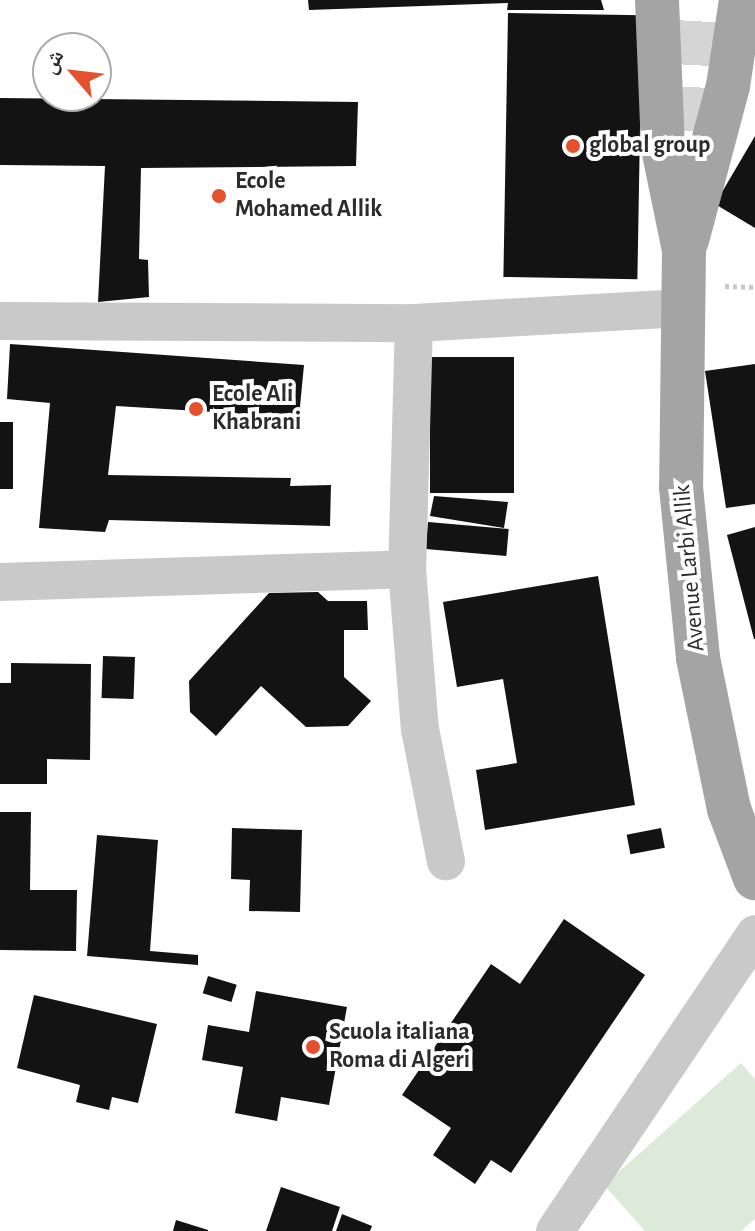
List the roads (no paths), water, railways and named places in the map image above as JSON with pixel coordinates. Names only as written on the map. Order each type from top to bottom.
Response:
[{"type":"main road","name":"Avenue Larbi Allik","points":[[657,0],[663,148],[684,250],[681,487],[698,658],[729,809],[755,878]]},
{"type":"main road","name":"Avenue Larbi Allik","points":[[684,250],[728,86],[741,0]]},
{"type":"street","points":[[0,321],[414,323],[684,308]]},
{"type":"street","points":[[414,323],[407,569],[420,729],[446,861]]},
{"type":"street","points":[[1,582],[407,569]]},
{"type":"street","points":[[555,1231],[755,934]]},
{"type":"tunnel","points":[[688,197],[699,0]]},
{"type":"place","name":"global group","points":[[573,146]]},
{"type":"place","name":"Ecole Mohamed Allik","points":[[219,196]]},
{"type":"place","name":"Ecole Ali Khabrani","points":[[196,409]]},
{"type":"place","name":"Scuola italiana Roma di Algeri","points":[[313,1047]]}]
